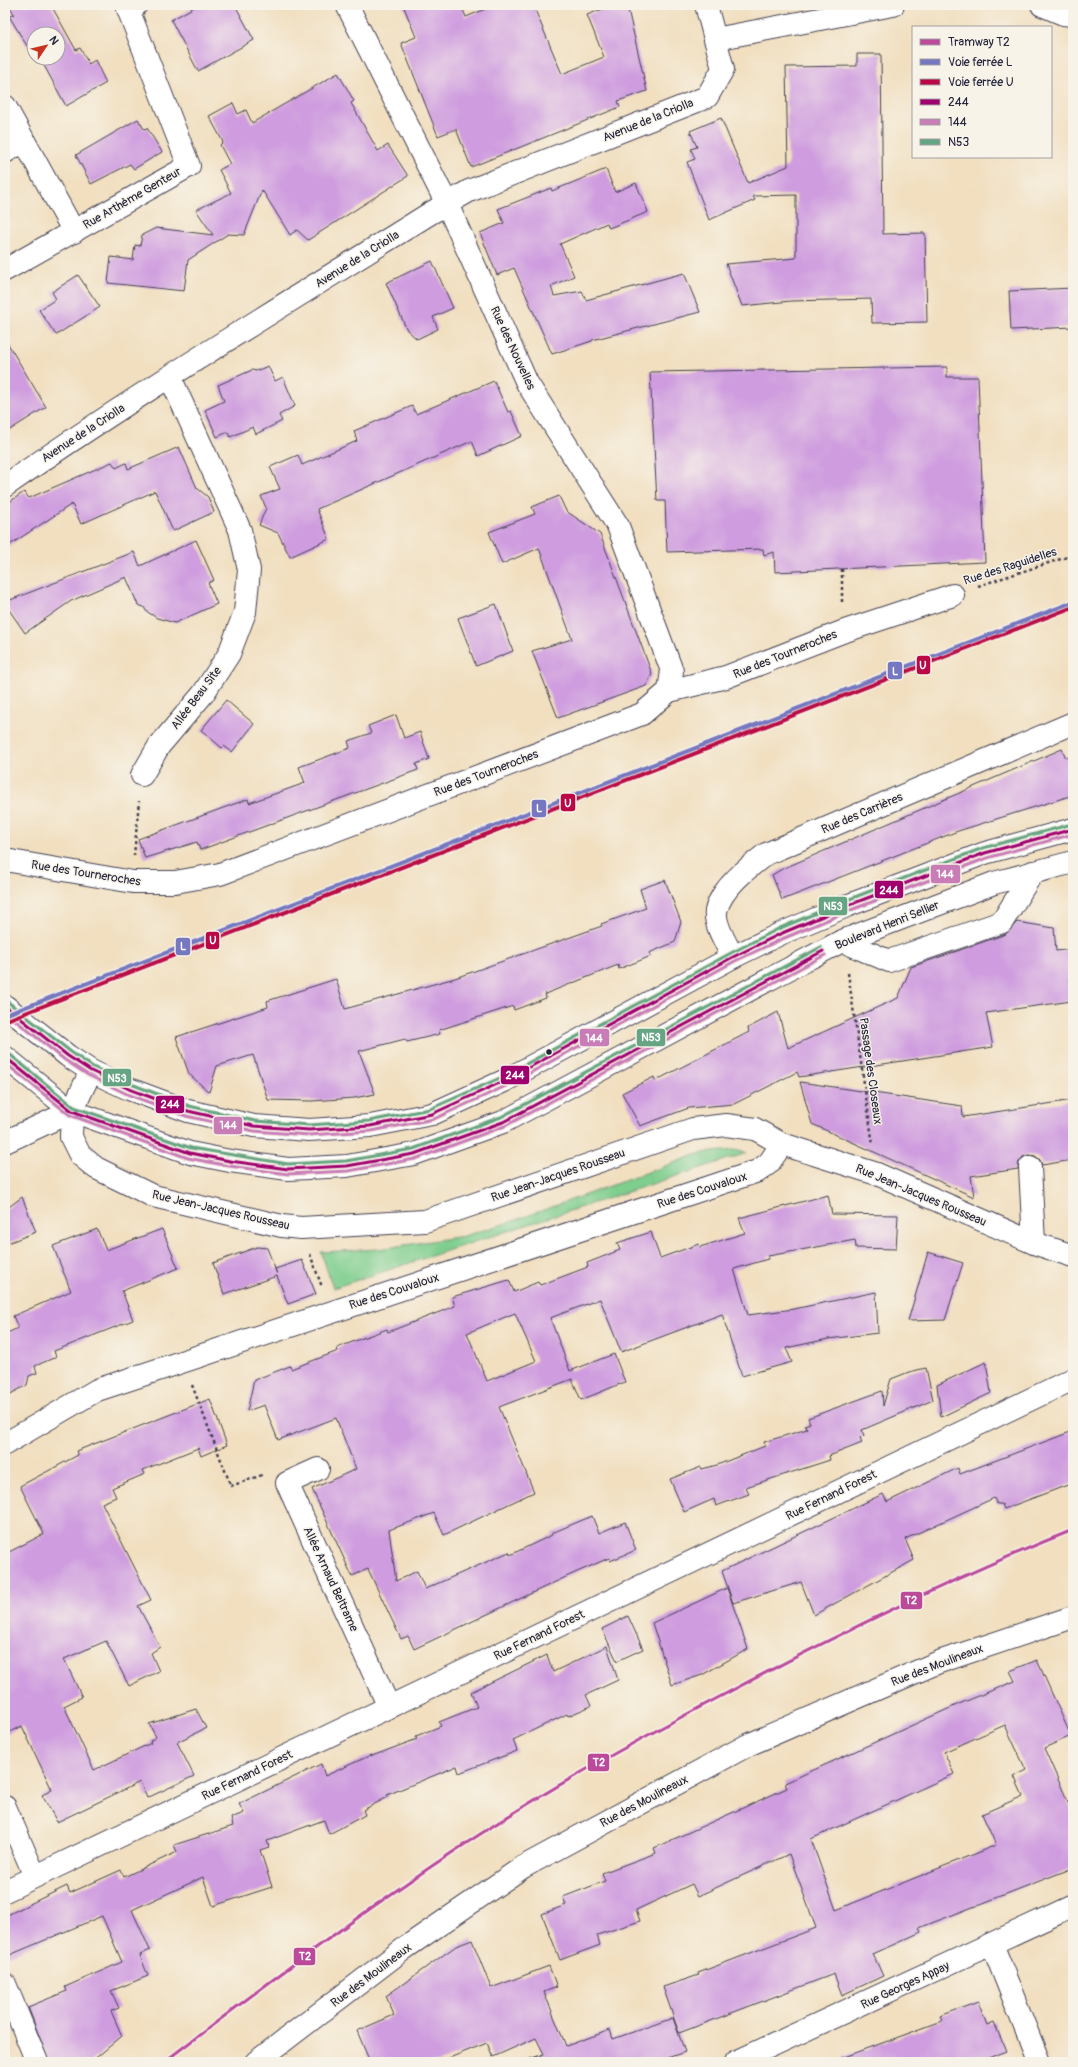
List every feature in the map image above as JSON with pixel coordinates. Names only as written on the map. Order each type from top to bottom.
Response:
[{"type":"street","name":"Rue Arthème Genteur","points":[[5,270],[189,166],[128,9],[136,5]]},
{"type":"street","name":"Rue des Nouvelles","points":[[347,5],[447,204],[527,383],[618,526],[672,671],[669,691]]},
{"type":"street","points":[[706,5],[715,39],[893,5]]},
{"type":"street","points":[[1042,5],[1063,14],[1073,15]]},
{"type":"street","name":"Avenue de la Criolla","points":[[5,486],[74,438],[170,376],[469,191],[707,97],[723,69],[715,39]]},
{"type":"street","points":[[5,106],[74,232]]},
{"type":"street","points":[[5,152],[24,141]]},
{"type":"street","name":"Allée Beau Site","points":[[142,775],[159,746],[203,694],[229,654],[245,612],[250,570],[240,530],[170,376]]},
{"type":"street","name":"Rue des Tourneroches","points":[[5,860],[133,882],[175,882],[220,874],[642,714],[669,691],[726,677],[842,632],[953,595]]},
{"type":"street","name":"Rue des Carrières","points":[[733,957],[719,927],[716,911],[737,877],[766,854],[1073,722]]},
{"type":"street","points":[[5,1006],[68,1056],[91,1071],[129,1089],[188,1112],[254,1126],[309,1130],[370,1126],[432,1114],[504,1081],[733,957],[780,934],[849,905],[985,853],[1073,829]]},
{"type":"street","name":"Boulevard Henri Sellier","points":[[7,1059],[72,1110],[190,1153],[230,1161],[288,1169],[347,1166],[414,1154],[503,1122],[842,941],[994,883],[1073,862]]},
{"type":"street","points":[[842,941],[889,961],[1002,922],[1033,872]]},
{"type":"street","points":[[5,1142],[72,1110],[91,1071]]},
{"type":"street","name":"Rue Jean-Jacques Rousseau","points":[[72,1110],[71,1137],[80,1155],[96,1168],[152,1196],[282,1226],[300,1228],[425,1221],[693,1129],[726,1125],[755,1129],[782,1144],[877,1174],[1034,1243],[1073,1256]]},
{"type":"street","name":"Rue des Couvaloux","points":[[5,1444],[97,1390],[331,1311],[758,1171],[768,1163],[782,1144]]},
{"type":"street","points":[[1030,1167],[1034,1243]]},
{"type":"street","name":"Rue Fernand Forest","points":[[5,1891],[1073,1379]]},
{"type":"street","name":"Allée Arnaud Beltrame","points":[[318,1469],[286,1483],[389,1707]]},
{"type":"street","name":"Rue des Moulineaux","points":[[256,2062],[405,1948],[522,1867],[748,1745],[939,1662],[1073,1617]]},
{"type":"street","points":[[5,1807],[35,1876]]},
{"type":"street","name":"Rue Georges Appay","points":[[736,2062],[1073,1906]]},
{"type":"street","points":[[992,1944],[1040,2062]]},
{"type":"street","points":[[5,1984],[37,2062]]},
{"type":"path","name":"Rue des Raguidelles","points":[[953,595],[1073,555]]},
{"type":"path","points":[[842,568],[842,632]]},
{"type":"path","points":[[134,857],[142,775]]},
{"type":"path","name":"Passage des Closeaux","points":[[848,970],[877,1174]]},
{"type":"path","points":[[300,1228],[331,1311]]},
{"type":"path","points":[[183,1361],[231,1486]]},
{"type":"green space","points":[[734,1150],[747,1153],[333,1288],[321,1252],[379,1249],[464,1236],[513,1221],[701,1153]]},
{"type":"building","points":[[9,5],[51,5],[63,26],[26,26],[26,44],[9,16],[14,14]]},
{"type":"building","points":[[198,5],[235,5],[254,40],[198,71],[171,20]]},
{"type":"building","points":[[403,5],[461,5],[466,17],[495,5],[533,5],[562,74],[604,57],[587,15],[613,5],[627,5],[647,91],[618,101],[620,107],[471,167],[456,129],[438,136],[401,43],[416,37]]},
{"type":"building","points":[[66,32],[76,50],[80,48],[89,64],[95,60],[106,83],[66,106],[44,66],[66,66]]},
{"type":"building","points":[[857,54],[881,54],[883,234],[925,233],[927,322],[872,323],[871,299],[791,301],[742,306],[726,264],[796,258],[796,195],[753,196],[755,200],[709,220],[687,162],[695,159],[691,149],[697,147],[690,131],[721,118],[748,183],[788,166],[786,67],[857,66]]},
{"type":"building","points":[[338,73],[354,101],[351,103],[378,151],[388,145],[408,176],[308,240],[297,230],[290,235],[262,190],[244,235],[228,234],[188,260],[184,291],[108,283],[111,257],[133,260],[135,245],[140,246],[142,235],[156,228],[213,235],[196,210],[231,193],[219,170],[230,164],[220,145],[223,142],[209,116],[233,103],[238,114],[246,110],[252,123]]},
{"type":"building","points":[[138,119],[144,129],[147,128],[162,152],[134,169],[130,164],[91,184],[76,155]]},
{"type":"building","points":[[606,169],[615,192],[636,183],[648,212],[609,228],[607,223],[560,244],[574,276],[551,286],[554,296],[582,291],[586,300],[684,273],[700,312],[592,340],[552,354],[514,268],[497,275],[480,233],[504,223],[498,209],[551,188],[552,191]]},
{"type":"building","points":[[432,261],[453,308],[433,317],[438,329],[417,339],[407,330],[386,283]]},
{"type":"building","points":[[78,275],[100,307],[56,335],[39,310],[56,299],[52,292]]},
{"type":"building","points":[[1073,288],[1073,327],[1011,330],[1009,291]]},
{"type":"building","points":[[5,339],[46,407],[5,433]]},
{"type":"building","points":[[268,366],[275,381],[283,377],[295,406],[279,415],[282,421],[256,434],[253,427],[230,437],[228,432],[217,437],[205,410],[224,401],[218,385],[252,370],[256,371]]},
{"type":"building","points":[[947,367],[947,377],[978,377],[985,562],[775,572],[774,552],[764,555],[763,549],[667,552],[665,501],[657,501],[650,372]]},
{"type":"building","points":[[494,381],[508,412],[511,411],[522,436],[478,456],[472,441],[317,509],[329,539],[290,557],[278,533],[259,525],[266,508],[261,496],[280,489],[270,467],[298,455],[302,465],[357,441],[354,431],[412,406],[416,414]]},
{"type":"building","points":[[179,447],[197,488],[208,497],[214,512],[173,531],[155,491],[81,524],[72,504],[5,548],[5,505],[24,492],[29,498],[112,462],[116,468],[126,463],[128,469]]},
{"type":"building","points":[[559,496],[566,511],[600,534],[652,674],[646,686],[558,718],[532,651],[572,639],[539,548],[502,564],[489,532],[535,514],[532,507]]},
{"type":"building","points":[[196,540],[214,580],[208,583],[217,604],[175,623],[157,618],[146,611],[144,607],[138,605],[126,577],[71,601],[25,633],[5,604],[5,602],[134,552],[140,566]]},
{"type":"building","points":[[496,604],[513,651],[476,666],[458,618]]},
{"type":"building","points":[[226,700],[254,724],[232,752],[224,746],[222,748],[201,730]]},
{"type":"building","points":[[396,715],[404,738],[420,732],[429,759],[416,764],[418,770],[200,850],[197,842],[145,858],[138,839],[248,799],[249,803],[305,783],[299,767],[350,748],[348,741],[371,733],[368,726]]},
{"type":"building","points":[[1062,749],[1066,758],[1073,756],[1073,795],[958,831],[782,900],[772,875],[782,869]]},
{"type":"building","points":[[665,880],[681,922],[675,942],[649,953],[651,956],[619,969],[618,965],[545,994],[546,998],[514,1010],[513,1006],[439,1030],[440,1034],[407,1042],[405,1039],[359,1051],[375,1094],[354,1098],[312,1101],[268,1100],[253,1055],[217,1066],[209,1092],[189,1074],[176,1037],[268,1007],[267,1001],[336,979],[345,1009],[455,978],[602,926],[601,924],[646,908],[640,889]]},
{"type":"building","points":[[1017,922],[1054,928],[1056,951],[1073,949],[1073,979],[1070,979],[1072,1001],[986,1013],[993,1047],[799,1077],[797,1072],[734,1104],[689,1108],[640,1126],[622,1093],[654,1077],[655,1081],[749,1032],[748,1028],[778,1012],[788,1048],[898,998],[911,967],[1006,934]]},
{"type":"building","points":[[800,1082],[962,1106],[963,1117],[1073,1100],[1073,1160],[1042,1165],[1040,1160],[1035,1156],[1024,1156],[1019,1162],[1018,1169],[971,1176],[974,1197],[812,1124]]},
{"type":"building","points":[[828,1195],[832,1214],[898,1215],[896,1249],[856,1248],[855,1240],[768,1256],[768,1259],[734,1269],[748,1315],[794,1309],[876,1292],[878,1333],[828,1339],[786,1348],[792,1362],[742,1376],[722,1314],[621,1352],[600,1299],[550,1318],[570,1371],[614,1354],[625,1382],[581,1400],[572,1379],[499,1407],[534,1492],[444,1535],[434,1513],[389,1530],[396,1581],[417,1571],[425,1589],[509,1552],[510,1555],[552,1535],[552,1533],[592,1516],[599,1533],[625,1522],[636,1550],[610,1561],[609,1558],[568,1576],[414,1649],[408,1636],[401,1639],[368,1569],[352,1576],[312,1489],[356,1469],[336,1418],[278,1440],[264,1405],[247,1411],[254,1380],[290,1366],[291,1369],[338,1351],[337,1348],[360,1339],[387,1329],[388,1332],[455,1306],[452,1297],[509,1280],[514,1292],[538,1282],[540,1285],[588,1267],[587,1263],[620,1250],[617,1243],[651,1232],[660,1258],[699,1244],[700,1247],[745,1233],[739,1218]],"holes":[[[515,1313],[536,1361],[487,1381],[467,1333]]]},
{"type":"building","points":[[22,1197],[36,1232],[5,1244],[5,1210]]},
{"type":"building","points":[[97,1229],[106,1250],[162,1229],[178,1268],[122,1291],[133,1320],[54,1351],[56,1357],[35,1366],[37,1373],[29,1376],[27,1385],[5,1397],[5,1334],[18,1328],[13,1316],[71,1291],[53,1246]]},
{"type":"building","points":[[257,1247],[267,1248],[275,1269],[302,1260],[316,1294],[288,1304],[277,1276],[224,1294],[213,1263]]},
{"type":"building","points":[[928,1252],[963,1263],[945,1320],[908,1321]]},
{"type":"building","points":[[986,1362],[991,1393],[941,1417],[937,1385]]},
{"type":"building","points":[[926,1368],[933,1400],[862,1430],[864,1436],[860,1437],[862,1443],[829,1456],[830,1460],[746,1487],[749,1494],[716,1506],[714,1499],[684,1512],[670,1479],[701,1467],[702,1469],[717,1465],[765,1446],[764,1442],[807,1429],[805,1425],[810,1423],[808,1418],[882,1391],[883,1406],[891,1379],[909,1372]]},
{"type":"building","points":[[210,1399],[227,1445],[201,1456],[198,1448],[143,1470],[145,1474],[112,1488],[116,1497],[102,1503],[151,1600],[138,1606],[160,1647],[151,1653],[159,1671],[129,1686],[106,1641],[64,1659],[82,1697],[64,1706],[94,1770],[151,1743],[150,1741],[156,1737],[149,1724],[196,1709],[206,1728],[177,1742],[194,1776],[147,1798],[140,1782],[57,1822],[42,1795],[52,1790],[22,1726],[5,1734],[5,1554],[44,1534],[20,1486],[78,1455],[76,1451]]},
{"type":"building","points":[[1073,1431],[1073,1483],[1004,1509],[1002,1504],[997,1504],[994,1498],[905,1539],[914,1560],[814,1615],[801,1582],[733,1603],[722,1571],[883,1494],[887,1502],[958,1468],[960,1474]]},
{"type":"building","points":[[727,1588],[748,1649],[702,1675],[672,1685],[652,1623]]},
{"type":"building","points":[[628,1616],[643,1649],[617,1661],[602,1629]]},
{"type":"building","points":[[607,1646],[618,1680],[586,1695],[591,1706],[568,1716],[567,1714],[513,1740],[517,1751],[459,1773],[457,1766],[387,1795],[388,1797],[363,1810],[365,1815],[329,1834],[324,1820],[267,1841],[269,1847],[260,1850],[272,1887],[213,1906],[203,1877],[132,1910],[150,1950],[140,1955],[148,1976],[111,1991],[119,2008],[111,2011],[122,2036],[91,2062],[49,2062],[28,2007],[67,1991],[65,1987],[122,1962],[102,1916],[5,1957],[5,1916],[67,1886],[70,1893],[121,1870],[124,1877],[177,1852],[174,1845],[233,1826],[231,1818],[244,1813],[239,1804],[321,1764],[325,1776],[371,1755],[372,1756],[417,1739],[416,1736],[441,1726],[439,1722],[477,1707],[471,1692],[547,1655],[553,1672]]},
{"type":"building","points":[[1037,1660],[1071,1736],[1044,1748],[1073,1813],[1073,1868],[919,1928],[921,1932],[873,1954],[883,1976],[842,1995],[834,1974],[679,2033],[663,1987],[699,1975],[698,1973],[816,1928],[789,1854],[698,1896],[692,1884],[636,1910],[640,1921],[597,1935],[600,1945],[560,1960],[542,1914],[566,1905],[563,1897],[605,1881],[602,1873],[656,1853],[654,1848],[787,1788],[785,1783],[959,1704],[1015,1681],[1010,1671]],"holes":[[[1005,1725],[1026,1770],[1014,1776],[1023,1796],[982,1814],[996,1845],[836,1910],[811,1839],[954,1774],[944,1752]]]},
{"type":"building","points":[[472,1940],[491,1988],[549,1966],[557,1987],[544,1992],[566,2046],[610,2030],[613,2039],[673,2018],[685,2052],[655,2062],[530,2062],[529,2059],[544,2054],[536,2038],[493,2057],[487,2043],[439,2062],[370,2062],[357,2031],[394,2015],[386,1996],[456,1946]]},
{"type":"building","points":[[978,2002],[987,2025],[994,2022],[1006,2051],[979,2062],[840,2062],[839,2059],[942,2021],[940,2016]]},
{"type":"tram line","name":"T2","points":[[164,2062],[298,1961],[388,1896],[481,1834],[577,1775],[677,1719],[855,1627],[941,1586],[1073,1530]]},
{"type":"rail line","name":"L","points":[[5,1015],[1073,602]]},
{"type":"rail line","name":"U","points":[[7,1020],[1073,607]]},
{"type":"transit line","name":"N53","points":[[8,1002],[71,1052],[93,1067],[131,1084],[189,1106],[255,1121],[309,1125],[369,1121],[430,1109],[502,1077],[778,929],[847,900],[983,848],[1072,824]]},
{"type":"transit line","name":"244","points":[[5,1006],[68,1056],[91,1071],[129,1089],[188,1111],[254,1126],[309,1130],[370,1126],[432,1114],[504,1081],[733,957],[780,934],[849,905],[985,853],[1073,829]]},
{"type":"transit line","name":"144","points":[[5,1012],[65,1060],[88,1075],[127,1094],[186,1116],[254,1131],[309,1135],[371,1131],[434,1119],[506,1086],[735,961],[782,939],[851,910],[987,858],[1073,834]]},
{"type":"transit line","name":"N53","points":[[8,1053],[74,1107],[191,1148],[288,1164],[346,1161],[413,1149],[501,1117],[821,947]]},
{"type":"transit line","name":"244","points":[[5,1057],[72,1111],[190,1153],[230,1161],[288,1169],[347,1166],[414,1154],[503,1122],[823,951]]},
{"type":"transit line","name":"144","points":[[5,1063],[70,1115],[188,1158],[229,1166],[288,1174],[348,1171],[415,1159],[505,1126],[825,955]]}]
